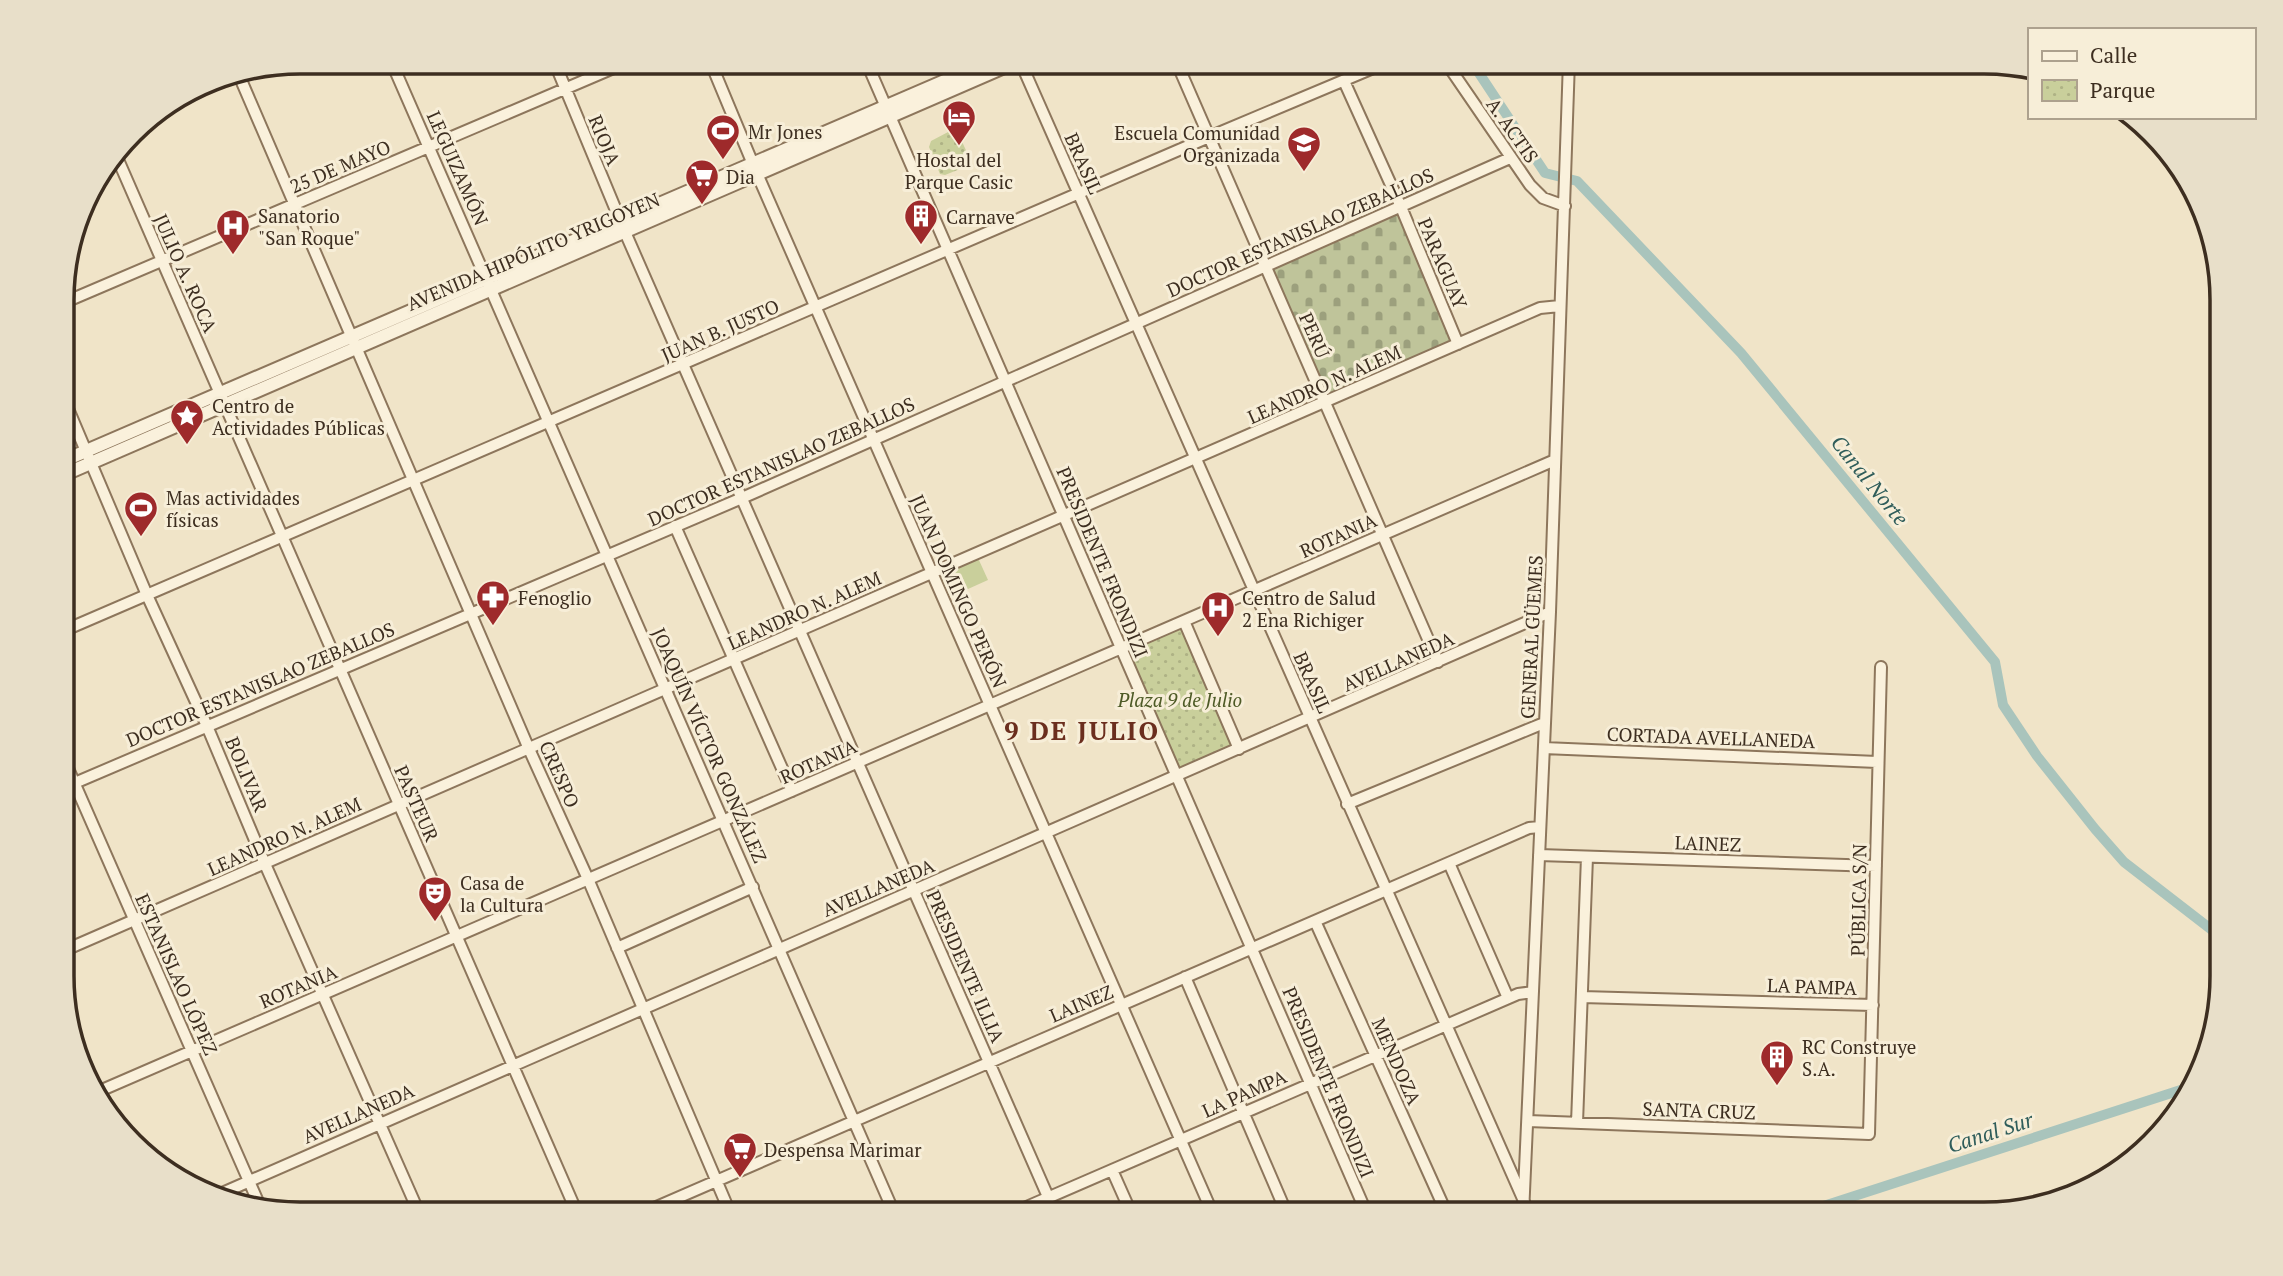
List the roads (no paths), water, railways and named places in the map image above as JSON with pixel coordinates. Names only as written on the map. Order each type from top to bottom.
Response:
[{"type":"street","name":"LEGUIZAMÓN","points":[[397,74],[489,284]]},
{"type":"street","name":"RIOJA","points":[[559,74],[623,226]]},
{"type":"street","name":"25 DE MAYO","points":[[74,298],[600,74]]},
{"type":"street","name":"JUAN DOMINGO PERÓN","points":[[715,74],[1208,1202]]},
{"type":"street","name":"PRESIDENTE FRONDIZI","points":[[872,74],[1362,1202]]},
{"type":"street","name":"AVENIDA HIPÓLITO YRIGOYEN","points":[[889,111],[964,74]]},
{"type":"street","name":"AVENIDA HIPÓLITO YRIGOYEN","points":[[74,467],[89,457],[889,111],[985,74]]},
{"type":"street","name":"BRASIL","points":[[1025,74],[1524,1201]]},
{"type":"street","name":"PERÚ","points":[[1182,74],[1438,662]]},
{"type":"street","name":"JUAN B. JUSTO","points":[[74,626],[1360,74]]},
{"type":"street","name":"A. ACTIS","points":[[1454,74],[1510,158],[1543,198],[1565,206]]},
{"type":"street","name":"GENERAL GÜEMES","points":[[1524,1201],[1550,612],[1569,74]]},
{"type":"street","name":"CRESPO","points":[[241,81],[725,1202]]},
{"type":"street","name":"PARAGUAY","points":[[1344,81],[1401,207],[1458,344]]},
{"type":"street","name":"DOCTOR ESTANISLAO ZEBALLOS","points":[[75,783],[340,668],[609,556],[1510,158]]},
{"type":"street","name":"JULIO A. ROCA","points":[[119,163],[223,400]]},
{"type":"street","name":"PRESIDENTE ILLIA","points":[[623,226],[1050,1202]]},
{"type":"street","name":"JOAQUÍN VÍCTOR GONZÁLEZ","points":[[489,284],[890,1202]]},
{"type":"street","name":"LEANDRO N. ALEM","points":[[74,946],[1540,308],[1560,306]]},
{"type":"street","name":"PASTEUR","points":[[223,400],[572,1202]]},
{"type":"street","points":[[74,422],[89,457]]},
{"type":"street","name":"AVENIDA HIPÓLITO YRIGOYEN","points":[[74,459],[89,457]]},
{"type":"street","name":"BOLIVAR","points":[[89,457],[414,1202]]},
{"type":"street","name":"ROTANIA","points":[[104,1089],[1555,460]]},
{"type":"street","points":[[675,526],[792,791]]},
{"type":"street","name":"AVELLANEDA","points":[[228,1190],[1550,612]]},
{"type":"street","points":[[1184,621],[1239,749]]},
{"type":"street","name":"PÚBLICA S/N","points":[[1869,1134],[1881,667]]},
{"type":"street","points":[[1347,804],[1545,723]]},
{"type":"street","name":"CORTADA AVELLANEDA","points":[[1544,748],[1877,762]]},
{"type":"street","name":"ESTANISLAO LÓPEZ","points":[[75,783],[256,1198]]},
{"type":"street","name":"LAINEZ","points":[[667,1202],[1529,828],[1539,827]]},
{"type":"street","name":"LAINEZ","points":[[1539,855],[1876,866]]},
{"type":"street","points":[[1577,1123],[1587,857]]},
{"type":"street","points":[[1449,863],[1508,998]]},
{"type":"street","points":[[617,948],[753,887]]},
{"type":"street","name":"MENDOZA","points":[[1315,921],[1442,1202]]},
{"type":"street","points":[[1185,977],[1282,1202]]},
{"type":"street","name":"LA PAMPA","points":[[1036,1202],[1375,1054],[1508,998],[1533,992]]},
{"type":"street","name":"LA PAMPA","points":[[1582,997],[1872,1005]]},
{"type":"street","name":"SANTA CRUZ","points":[[1528,1121],[1869,1134]]},
{"type":"street","points":[[1112,1170],[1127,1202]]},
{"type":"waterway","name":"Canal Norte","points":[[1480,74],[1545,173],[1577,181],[1741,353],[1995,662],[2003,705],[2037,756],[2095,829],[2124,862],[2209,928]]},
{"type":"waterway","name":"Canal Sur","points":[[1836,1202],[2179,1091]]},
{"type":"place","name":"Hostal del Parque Casic","points":[[959,147]]},
{"type":"place","name":"Mr Jones","points":[[723,161]]},
{"type":"place","name":"Escuela Comunidad Organizada","points":[[1304,173]]},
{"type":"place","name":"Dia","points":[[702,206]]},
{"type":"place","name":"Carnave","points":[[921,246]]},
{"type":"place","name":"Sanatorio \"San Roque\"","points":[[233,256]]},
{"type":"place","name":"Centro de Actividades Públicas","points":[[187,446]]},
{"type":"place","name":"Mas actividades físicas","points":[[141,538]]},
{"type":"place","name":"Fenoglio","points":[[493,627]]},
{"type":"place","name":"Centro de Salud 2 Ena Richiger","points":[[1218,638]]},
{"type":"place","name":"Casa de la Cultura","points":[[435,923]]},
{"type":"place","name":"RC Construye S.A.","points":[[1777,1087]]},
{"type":"place","name":"Despensa Marimar","points":[[740,1179]]},
{"type":"district","name":"9 DE JULIO","points":[[1082,730]]},
{"type":"park label","name":"Plaza 9 de Julio","points":[[1180,699]]}]
